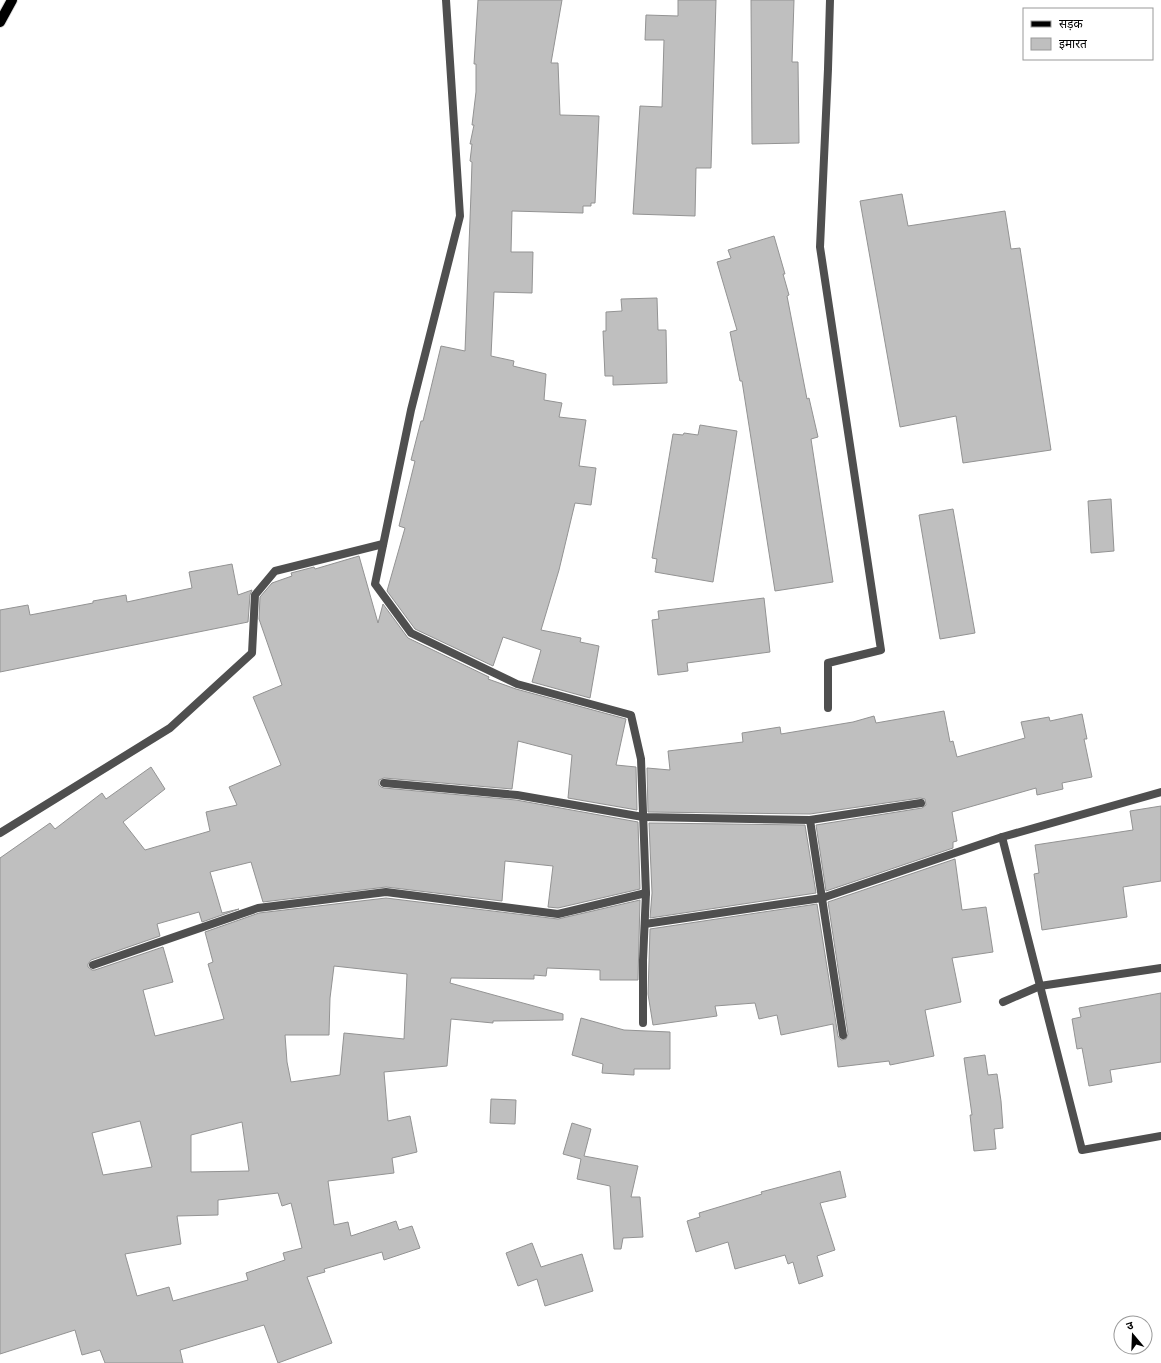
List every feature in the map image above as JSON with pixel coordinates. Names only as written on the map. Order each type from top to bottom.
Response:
[{"type":"main road","points":[[1,21],[12,0]]},
{"type":"street","points":[[446,0],[460,216],[411,410],[375,584],[412,633],[517,684],[631,715],[641,759],[646,893],[643,1024]]},
{"type":"street","points":[[828,708],[828,664],[881,650],[820,247],[830,0]]},
{"type":"street","points":[[0,833],[170,728],[252,653],[255,595],[275,571],[383,544]]},
{"type":"street","points":[[384,783],[517,795],[643,817],[810,820],[921,803]]},
{"type":"street","points":[[645,924],[822,898],[1002,836],[1161,792]]},
{"type":"street","points":[[810,820],[843,1035]]},
{"type":"street","points":[[1002,836],[1082,1150],[1161,1136]]},
{"type":"street","points":[[92,965],[258,908],[386,892],[558,914],[646,893]]},
{"type":"street","points":[[1003,1002],[1040,986],[1161,968]]},
{"type":"building","points":[[478,0],[562,0],[551,63],[558,63],[560,115],[599,116],[595,203],[591,203],[591,206],[583,206],[583,213],[512,211],[511,252],[533,252],[532,293],[494,292],[491,356],[514,361],[513,366],[546,374],[544,400],[562,403],[559,417],[586,420],[579,466],[596,468],[591,505],[575,503],[559,570],[541,630],[581,638],[580,642],[599,646],[590,698],[532,682],[541,650],[503,637],[493,666],[415,629],[387,591],[405,528],[399,526],[415,461],[411,460],[421,421],[423,421],[441,346],[465,351],[472,162],[470,161],[472,144],[470,144],[474,125],[472,125],[476,92],[476,64],[474,64]]},
{"type":"building","points":[[678,0],[716,0],[711,168],[696,168],[695,216],[633,214],[640,106],[662,107],[664,40],[645,40],[646,15],[678,16]]},
{"type":"building","points":[[751,0],[794,0],[792,62],[798,62],[799,143],[752,144]]},
{"type":"building","points":[[902,194],[908,226],[1005,211],[1011,249],[1020,248],[1051,450],[963,463],[956,416],[900,427],[860,201]]},
{"type":"building","points":[[774,236],[785,274],[783,274],[789,295],[787,296],[807,399],[809,398],[818,437],[811,439],[833,582],[775,591],[742,381],[740,381],[730,332],[737,330],[717,262],[731,258],[728,250]]},
{"type":"building","points":[[657,298],[658,330],[666,330],[667,383],[613,385],[613,376],[605,376],[603,331],[606,331],[606,312],[622,311],[621,299]]},
{"type":"building","points":[[700,425],[737,431],[713,582],[655,572],[657,559],[652,558],[673,434],[683,435],[684,433],[698,435]]},
{"type":"building","points":[[1111,499],[1114,551],[1091,553],[1088,501]]},
{"type":"building","points":[[953,509],[975,633],[940,639],[919,515]]},
{"type":"building","points":[[359,556],[378,623],[383,604],[408,638],[489,677],[488,679],[516,689],[626,719],[616,765],[636,767],[637,810],[568,798],[572,755],[518,741],[512,789],[384,778],[379,780],[379,785],[384,788],[516,800],[638,822],[640,889],[558,908],[548,907],[553,866],[505,861],[502,901],[386,887],[263,902],[251,862],[210,872],[222,913],[239,909],[202,922],[199,912],[157,924],[160,936],[91,960],[88,967],[95,970],[163,947],[173,982],[143,990],[155,1036],[224,1019],[208,964],[213,962],[205,932],[259,913],[386,898],[558,919],[640,900],[638,980],[600,980],[600,970],[547,968],[546,976],[534,975],[534,979],[451,978],[450,983],[563,1014],[563,1020],[493,1021],[493,1023],[451,1019],[447,1066],[384,1072],[388,1121],[410,1116],[417,1152],[392,1158],[394,1173],[328,1181],[334,1225],[348,1222],[351,1236],[396,1221],[399,1230],[412,1226],[420,1248],[384,1260],[382,1252],[324,1269],[325,1272],[307,1277],[332,1343],[278,1363],[264,1325],[180,1350],[183,1363],[105,1363],[100,1350],[82,1355],[75,1330],[0,1354],[0,858],[50,823],[55,829],[102,793],[106,799],[151,767],[165,789],[123,822],[145,850],[210,831],[206,812],[237,805],[229,787],[281,765],[253,697],[282,685],[259,619],[260,597],[272,583],[292,576],[291,573],[314,567],[315,569]],"holes":[[[334,966],[407,974],[404,1039],[344,1033],[340,1075],[291,1082],[287,1062],[285,1035],[329,1035],[330,998]],[[140,1121],[152,1167],[103,1175],[92,1133]],[[242,1122],[249,1171],[191,1172],[191,1135]],[[278,1193],[282,1206],[291,1203],[302,1248],[283,1253],[285,1260],[246,1273],[248,1280],[173,1301],[169,1287],[137,1296],[125,1254],[181,1244],[177,1216],[218,1215],[218,1200]]]},
{"type":"building","points":[[232,564],[238,595],[252,590],[250,595],[248,622],[0,672],[0,610],[28,605],[30,615],[126,595],[127,602],[192,588],[189,572]]},
{"type":"building","points":[[764,598],[770,652],[687,663],[688,671],[658,675],[652,620],[659,619],[658,611]]},
{"type":"building","points":[[944,711],[950,742],[953,741],[957,757],[1025,738],[1021,722],[1049,717],[1050,721],[1082,714],[1087,739],[1084,739],[1092,777],[1062,783],[1063,789],[1037,795],[1036,788],[952,812],[957,841],[953,842],[953,848],[826,891],[816,825],[922,808],[926,805],[925,799],[920,798],[810,814],[648,812],[647,768],[670,770],[668,751],[743,742],[742,733],[780,727],[781,734],[853,722],[874,716],[876,723]]},
{"type":"building","points":[[1161,806],[1161,881],[1123,887],[1127,917],[1042,930],[1034,874],[1039,873],[1035,845],[1133,830],[1130,811]]},
{"type":"building","points":[[649,823],[805,825],[816,893],[650,918],[652,893]]},
{"type":"building","points":[[955,859],[962,910],[986,907],[993,952],[952,958],[961,1002],[925,1010],[934,1056],[890,1065],[889,1061],[838,1067],[833,1024],[781,1035],[777,1015],[759,1019],[755,1003],[715,1006],[717,1016],[653,1025],[648,994],[650,929],[817,904],[838,1036],[841,1040],[846,1039],[848,1034],[828,902]]},
{"type":"building","points":[[1161,993],[1161,1062],[1110,1070],[1112,1082],[1089,1086],[1082,1048],[1077,1049],[1072,1019],[1081,1017],[1079,1008]]},
{"type":"building","points":[[581,1018],[624,1030],[670,1032],[670,1069],[634,1069],[634,1075],[602,1073],[603,1064],[572,1055]]},
{"type":"building","points":[[985,1055],[988,1075],[997,1074],[1003,1128],[994,1129],[996,1149],[974,1151],[970,1115],[972,1115],[964,1058]]},
{"type":"building","points":[[491,1099],[516,1100],[515,1124],[490,1123]]},
{"type":"building","points":[[572,1123],[591,1129],[584,1156],[638,1166],[631,1197],[640,1197],[643,1237],[623,1238],[621,1249],[614,1249],[610,1186],[577,1179],[581,1159],[563,1154]]},
{"type":"building","points":[[840,1171],[846,1197],[820,1203],[835,1250],[817,1256],[823,1276],[799,1284],[793,1262],[788,1264],[785,1255],[735,1269],[728,1242],[696,1252],[687,1221],[700,1217],[699,1213],[762,1194],[761,1192]]},
{"type":"building","points":[[532,1243],[541,1267],[582,1254],[593,1291],[545,1306],[537,1279],[518,1286],[506,1253]]}]
